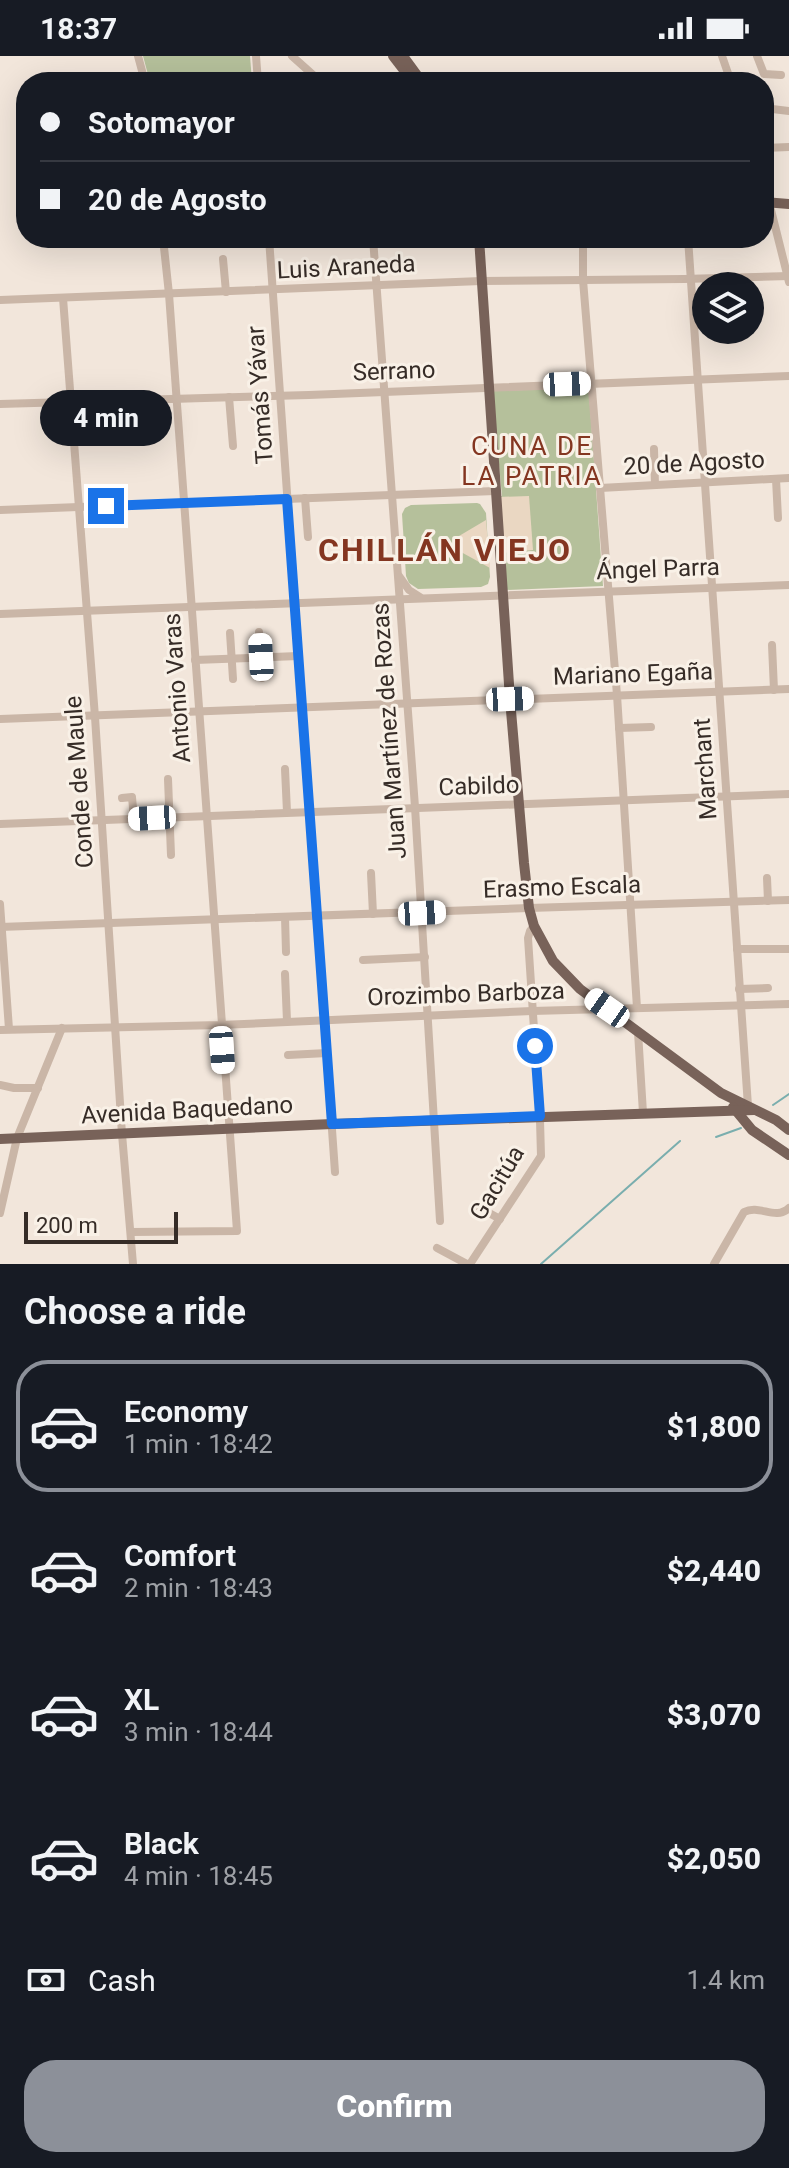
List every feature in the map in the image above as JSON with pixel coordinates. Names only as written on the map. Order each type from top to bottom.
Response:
[{"type":"main road","points":[[393,56],[405,72]]},
{"type":"main road","points":[[478,248],[510,699],[529,908],[534,926],[543,946],[564,975],[580,989],[721,1093],[789,1130]]},
{"type":"main road","points":[[721,1093],[745,1124],[789,1154]]},
{"type":"main road","name":"Avenida Baquedano","points":[[0,1139],[540,1116],[749,1110],[764,1114]]},
{"type":"main road","points":[[761,1136],[773,1131],[774,1124],[764,1114]]},
{"type":"main road","points":[[789,1146],[789,1154]]},
{"type":"street","points":[[292,56],[310,72]]},
{"type":"street","points":[[774,75],[781,75]]},
{"type":"street","points":[[774,227],[788,278]]},
{"type":"street","name":"Antonio Varas","points":[[131,1232],[237,1231],[164,248]]},
{"type":"street","name":"Tomás Yávar","points":[[270,248],[335,1172]]},
{"type":"street","name":"Juan Martínez de Rozas","points":[[374,248],[415,807],[440,1221]]},
{"type":"street","points":[[583,248],[637,1008]]},
{"type":"street","name":"Marchant","points":[[688,248],[748,1106]]},
{"type":"street","points":[[223,259],[226,292]]},
{"type":"street","name":"Luis Araneda","points":[[764,280],[788,278]]},
{"type":"street","name":"Luis Araneda","points":[[0,300],[481,281],[690,279]]},
{"type":"street","name":"Conde de Maule","points":[[63,298],[133,1264]]},
{"type":"street","name":"Serrano","points":[[0,404],[789,376]]},
{"type":"street","points":[[229,397],[233,446]]},
{"type":"street","points":[[654,449],[655,485]]},
{"type":"street","name":"20 de Agosto","points":[[600,488],[789,478]]},
{"type":"street","points":[[776,479],[778,518]]},
{"type":"street","points":[[0,510],[495,491]]},
{"type":"street","points":[[393,516],[401,503],[413,494]]},
{"type":"street","points":[[305,498],[308,537]]},
{"type":"street","points":[[398,576],[409,590],[423,598]]},
{"type":"street","name":"Ángel Parra","points":[[0,614],[789,585]]},
{"type":"street","points":[[259,632],[262,678]]},
{"type":"street","points":[[230,633],[233,679]]},
{"type":"street","points":[[772,645],[774,690]]},
{"type":"street","points":[[195,660],[298,656]]},
{"type":"street","name":"Mariano Egaña","points":[[0,719],[789,689]]},
{"type":"street","points":[[619,728],[651,727]]},
{"type":"street","points":[[285,769],[287,812]]},
{"type":"street","points":[[168,779],[171,855]]},
{"type":"street","name":"Cabildo","points":[[0,824],[789,794]]},
{"type":"street","points":[[122,798],[132,797],[134,819]]},
{"type":"street","points":[[371,873],[373,914]]},
{"type":"street","points":[[767,878],[768,901]]},
{"type":"street","name":"Erasmo Escala","points":[[1,927],[789,900]]},
{"type":"street","points":[[0,904],[4,1030]]},
{"type":"street","points":[[285,917],[286,952]]},
{"type":"street","name":"Gacitúa","points":[[468,1264],[539,1160],[542,1149],[528,938],[534,926]]},
{"type":"street","points":[[737,949],[789,949]]},
{"type":"street","points":[[363,960],[425,957]]},
{"type":"street","points":[[285,974],[287,1021]]},
{"type":"street","points":[[739,989],[768,988]]},
{"type":"street","name":"Orozimbo Barboza","points":[[4,1030],[789,1004]]},
{"type":"street","points":[[0,1213],[17,1138],[62,1028]]},
{"type":"street","points":[[638,1032],[643,1113]]},
{"type":"street","points":[[288,1055],[327,1053]]},
{"type":"street","points":[[0,1085],[38,1088]]},
{"type":"street","points":[[480,1208],[500,1219]]},
{"type":"street","points":[[714,1264],[744,1212],[754,1209],[778,1214],[789,1208]]},
{"type":"street","points":[[437,1248],[468,1264]]},
{"type":"green space","points":[[143,56],[250,56],[251,72],[147,72]]},
{"type":"green space","points":[[586,388],[589,392],[603,586],[505,590],[498,497],[502,496],[492,391]]},
{"type":"green space","points":[[477,503],[486,513],[488,584],[481,587],[418,589],[409,583],[402,514],[405,508],[411,505]]},
{"type":"shaded area","points":[[529,496],[533,550],[502,553],[498,497]]},
{"type":"shaded area","points":[[486,520],[490,568],[461,552],[459,536]]},
{"type":"waterway","points":[[773,1105],[789,1094]]},
{"type":"waterway","points":[[716,1137],[741,1128]]},
{"type":"waterway","points":[[541,1264],[680,1141]]},
{"type":"district","name":"CUNA DE LA PATRIA","points":[[532,461]]},
{"type":"district","name":"CHILLÁN VIEJO","points":[[445,550]]},
{"type":"route","points":[[106,506],[287,499],[332,1124],[540,1116],[535,1046]]}]
